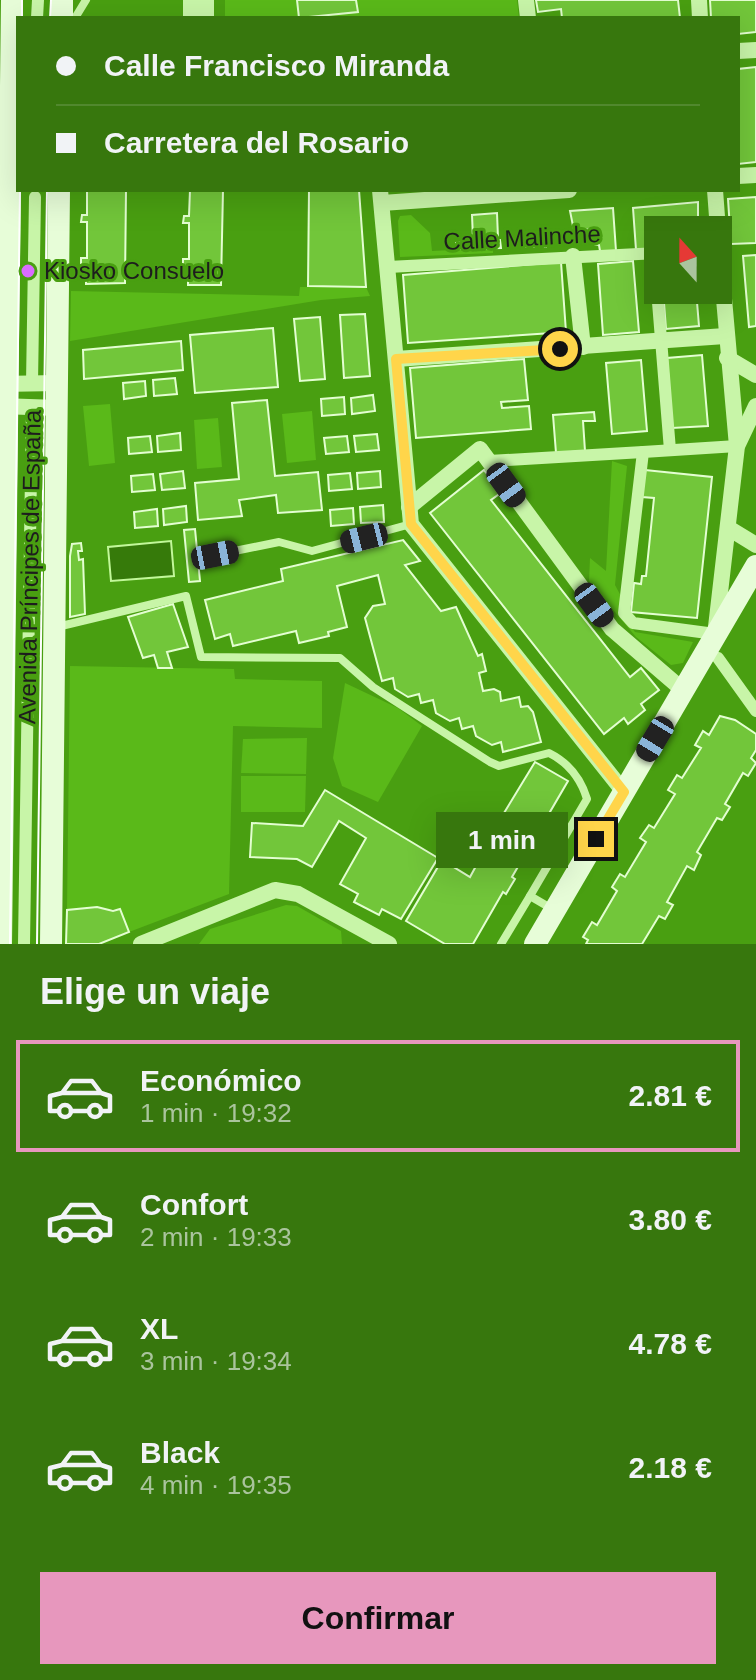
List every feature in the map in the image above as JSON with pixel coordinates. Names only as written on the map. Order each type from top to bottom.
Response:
[{"type":"main road","name":"Avenida Príncipes de España","points":[[1,944],[6,24],[12,0]]},
{"type":"main road","name":"Avenida Príncipes de España","points":[[51,944],[59,192]]},
{"type":"main road","points":[[535,944],[756,566]]},
{"type":"main road","points":[[551,944],[756,594]]},
{"type":"street","points":[[513,192],[381,196],[411,524],[624,792]]},
{"type":"street","points":[[715,192],[717,216]]},
{"type":"street","name":"Avenida Príncipes de España","points":[[32,383],[35,197]]},
{"type":"street","name":"Calle Malinche","points":[[388,267],[644,253]]},
{"type":"street","points":[[573,256],[583,347]]},
{"type":"street","points":[[660,304],[670,450]]},
{"type":"street","points":[[643,452],[624,613],[633,623],[715,634],[730,529],[737,446],[723,304]]},
{"type":"street","points":[[396,359],[725,336]]},
{"type":"street","points":[[727,358],[756,375]]},
{"type":"street","points":[[3,383],[58,383]]},
{"type":"street","points":[[3,406],[58,408]]},
{"type":"street","points":[[737,446],[756,406]]},
{"type":"street","name":"Avenida Príncipes de España","points":[[24,944],[32,407]]},
{"type":"street","points":[[489,461],[737,446]]},
{"type":"street","points":[[409,507],[480,449],[612,629],[684,691]]},
{"type":"street","points":[[730,529],[756,545]]},
{"type":"street","points":[[718,658],[756,711]]},
{"type":"street","points":[[141,944],[275,890],[298,894],[366,938],[389,944]]},
{"type":"lane","points":[[215,555],[279,542],[312,551],[411,524]]},
{"type":"lane","points":[[56,627],[186,596],[201,657],[340,658],[373,687],[499,766],[537,754],[549,753],[560,758],[582,784],[587,799],[501,944]]},
{"type":"lane","points":[[530,896],[554,910]]},
{"type":"shaded area","points":[[225,0],[517,0],[519,16],[225,16]]},
{"type":"shaded area","points":[[411,215],[430,233],[432,251],[493,248],[493,253],[400,257],[398,221],[400,216]]},
{"type":"shaded area","points":[[300,287],[366,287],[370,296],[321,300],[70,341],[71,291],[299,296]]},
{"type":"shaded area","points":[[110,404],[115,463],[89,466],[83,406]]},
{"type":"shaded area","points":[[312,411],[316,460],[287,463],[282,414]]},
{"type":"shaded area","points":[[218,418],[222,467],[197,469],[194,420]]},
{"type":"shaded area","points":[[612,461],[627,466],[615,585],[623,600],[621,614],[635,632],[693,642],[683,663],[671,665],[636,637],[589,581],[590,558],[606,571]]},
{"type":"shaded area","points":[[171,541],[174,576],[111,581],[108,547]]},
{"type":"shaded area","points":[[70,666],[234,669],[235,679],[322,681],[322,728],[233,726],[229,894],[129,932],[120,909],[67,910]]},
{"type":"shaded area","points":[[345,683],[398,708],[422,726],[378,802],[342,786],[333,758]]},
{"type":"shaded area","points":[[307,738],[306,774],[241,773],[243,739]]},
{"type":"shaded area","points":[[241,776],[306,776],[305,812],[241,812]]},
{"type":"shaded area","points":[[286,905],[297,906],[341,931],[342,944],[199,944],[210,929]]},
{"type":"building","points":[[297,0],[356,0],[358,12],[299,16]]},
{"type":"building","points":[[536,0],[678,0],[680,16],[562,16],[561,9],[538,12]]},
{"type":"building","points":[[710,0],[756,0],[756,32],[740,34],[740,16],[711,16]]},
{"type":"building","points":[[756,67],[756,162],[740,164],[740,69]]},
{"type":"building","points":[[87,192],[126,192],[125,283],[86,284],[86,265],[81,265],[81,258],[87,258],[87,222],[81,222],[82,215],[87,215]]},
{"type":"building","points":[[190,192],[223,192],[221,285],[188,285],[188,266],[183,266],[183,259],[189,259],[189,223],[183,223],[184,216],[189,216]]},
{"type":"building","points":[[309,192],[359,192],[366,287],[308,286]]},
{"type":"building","points":[[756,197],[756,243],[732,244],[732,216],[729,216],[728,199]]},
{"type":"building","points":[[698,202],[698,216],[644,216],[644,250],[636,250],[633,208]]},
{"type":"building","points":[[613,208],[616,251],[600,251],[599,245],[593,244],[592,229],[574,231],[570,211]]},
{"type":"building","points":[[497,213],[498,238],[473,239],[472,215]]},
{"type":"building","points":[[546,233],[546,247],[525,247],[525,234]]},
{"type":"building","points":[[500,240],[501,248],[456,249],[456,243]]},
{"type":"building","points":[[756,255],[756,326],[749,327],[743,256]]},
{"type":"building","points":[[633,261],[639,332],[603,335],[598,264]]},
{"type":"building","points":[[561,262],[566,332],[408,343],[403,275]]},
{"type":"building","points":[[664,304],[697,304],[699,326],[666,329]]},
{"type":"building","points":[[365,314],[370,376],[344,378],[340,315]]},
{"type":"building","points":[[320,317],[325,379],[300,381],[294,319]]},
{"type":"building","points":[[273,328],[278,387],[195,393],[190,335]]},
{"type":"building","points":[[181,341],[183,370],[84,379],[83,350]]},
{"type":"building","points":[[702,355],[708,426],[672,428],[667,358]]},
{"type":"building","points":[[524,359],[528,400],[501,402],[502,408],[529,406],[531,429],[416,438],[410,368]]},
{"type":"building","points":[[641,360],[647,431],[612,434],[606,363]]},
{"type":"building","points":[[175,378],[177,394],[154,396],[153,380]]},
{"type":"building","points":[[145,381],[146,396],[124,399],[123,383]]},
{"type":"building","points":[[373,395],[375,411],[352,414],[351,398]]},
{"type":"building","points":[[344,397],[345,414],[322,416],[321,399]]},
{"type":"building","points":[[267,400],[275,476],[318,472],[322,510],[278,513],[276,495],[239,500],[242,516],[198,520],[195,483],[239,479],[232,403]]},
{"type":"building","points":[[594,412],[595,421],[583,421],[585,451],[556,453],[553,415]]},
{"type":"building","points":[[180,433],[181,450],[158,452],[157,436]]},
{"type":"building","points":[[377,434],[379,450],[356,452],[354,436]]},
{"type":"building","points":[[150,436],[152,452],[129,454],[128,438]]},
{"type":"building","points":[[347,436],[349,452],[326,454],[324,438]]},
{"type":"building","points":[[484,470],[502,492],[491,500],[630,677],[641,668],[659,690],[641,704],[645,710],[628,724],[624,718],[604,734],[430,513]]},
{"type":"building","points":[[645,470],[712,477],[697,618],[631,612],[634,583],[641,584],[642,576],[646,576],[654,498],[642,497]]},
{"type":"building","points":[[183,471],[185,488],[162,490],[160,474]]},
{"type":"building","points":[[380,471],[381,487],[358,489],[357,473]]},
{"type":"building","points":[[350,473],[352,489],[329,491],[328,475]]},
{"type":"building","points":[[153,474],[155,490],[132,492],[131,476]]},
{"type":"building","points":[[383,505],[384,522],[361,523],[360,507]]},
{"type":"building","points":[[186,506],[187,522],[164,525],[163,509]]},
{"type":"building","points":[[353,508],[354,524],[331,526],[330,510]]},
{"type":"building","points":[[157,509],[158,526],[135,528],[134,512]]},
{"type":"building","points":[[195,529],[200,581],[189,582],[184,530]]},
{"type":"building","points":[[403,540],[420,561],[405,565],[441,611],[456,607],[478,656],[482,654],[486,671],[479,673],[483,691],[494,689],[500,692],[501,701],[519,697],[521,707],[528,706],[533,712],[541,742],[503,752],[501,742],[492,745],[476,736],[473,726],[462,729],[459,718],[450,721],[436,713],[433,700],[421,703],[419,694],[408,697],[395,689],[393,678],[382,681],[365,618],[373,606],[385,604],[378,575],[337,586],[347,627],[328,632],[329,636],[299,643],[296,631],[233,646],[230,634],[215,639],[205,600],[283,581],[281,569]]},
{"type":"building","points":[[81,543],[82,551],[78,551],[79,560],[83,559],[85,614],[70,617],[70,556],[72,544]]},
{"type":"building","points":[[173,604],[188,647],[167,652],[172,668],[158,668],[154,655],[143,658],[128,617]]},
{"type":"building","points":[[720,716],[735,720],[756,734],[756,750],[751,758],[756,763],[748,776],[743,773],[725,804],[730,807],[722,820],[717,818],[697,852],[701,855],[694,870],[687,866],[667,902],[673,905],[665,919],[659,916],[642,944],[586,944],[588,940],[583,937],[592,922],[597,925],[617,891],[612,887],[620,874],[625,877],[646,842],[640,838],[649,825],[654,828],[675,794],[668,790],[677,775],[682,778],[701,748],[695,745],[703,731],[709,735]]},
{"type":"building","points":[[535,762],[568,781],[512,877],[515,879],[506,894],[503,892],[473,944],[445,944],[406,921],[442,860],[470,877],[482,855],[479,854]]},
{"type":"building","points":[[325,790],[438,858],[401,919],[382,909],[379,915],[354,902],[358,894],[340,884],[366,838],[339,821],[312,867],[297,859],[250,857],[252,823],[303,826]]},
{"type":"building","points":[[457,831],[478,843],[465,864],[445,852]]},
{"type":"building","points":[[97,907],[113,911],[120,909],[129,932],[99,944],[66,944],[67,910]]},
{"type":"tram line","points":[[22,0],[22,16]]},
{"type":"tram line","points":[[50,16],[51,0]]},
{"type":"tram line","points":[[10,944],[20,192]]},
{"type":"tram line","points":[[37,944],[47,192]]},
{"type":"place","name":"Kiosko Consuelo","points":[[28,271]]},
{"type":"route","points":[[560,349],[396,359],[411,524],[624,792],[596,839]]}]
